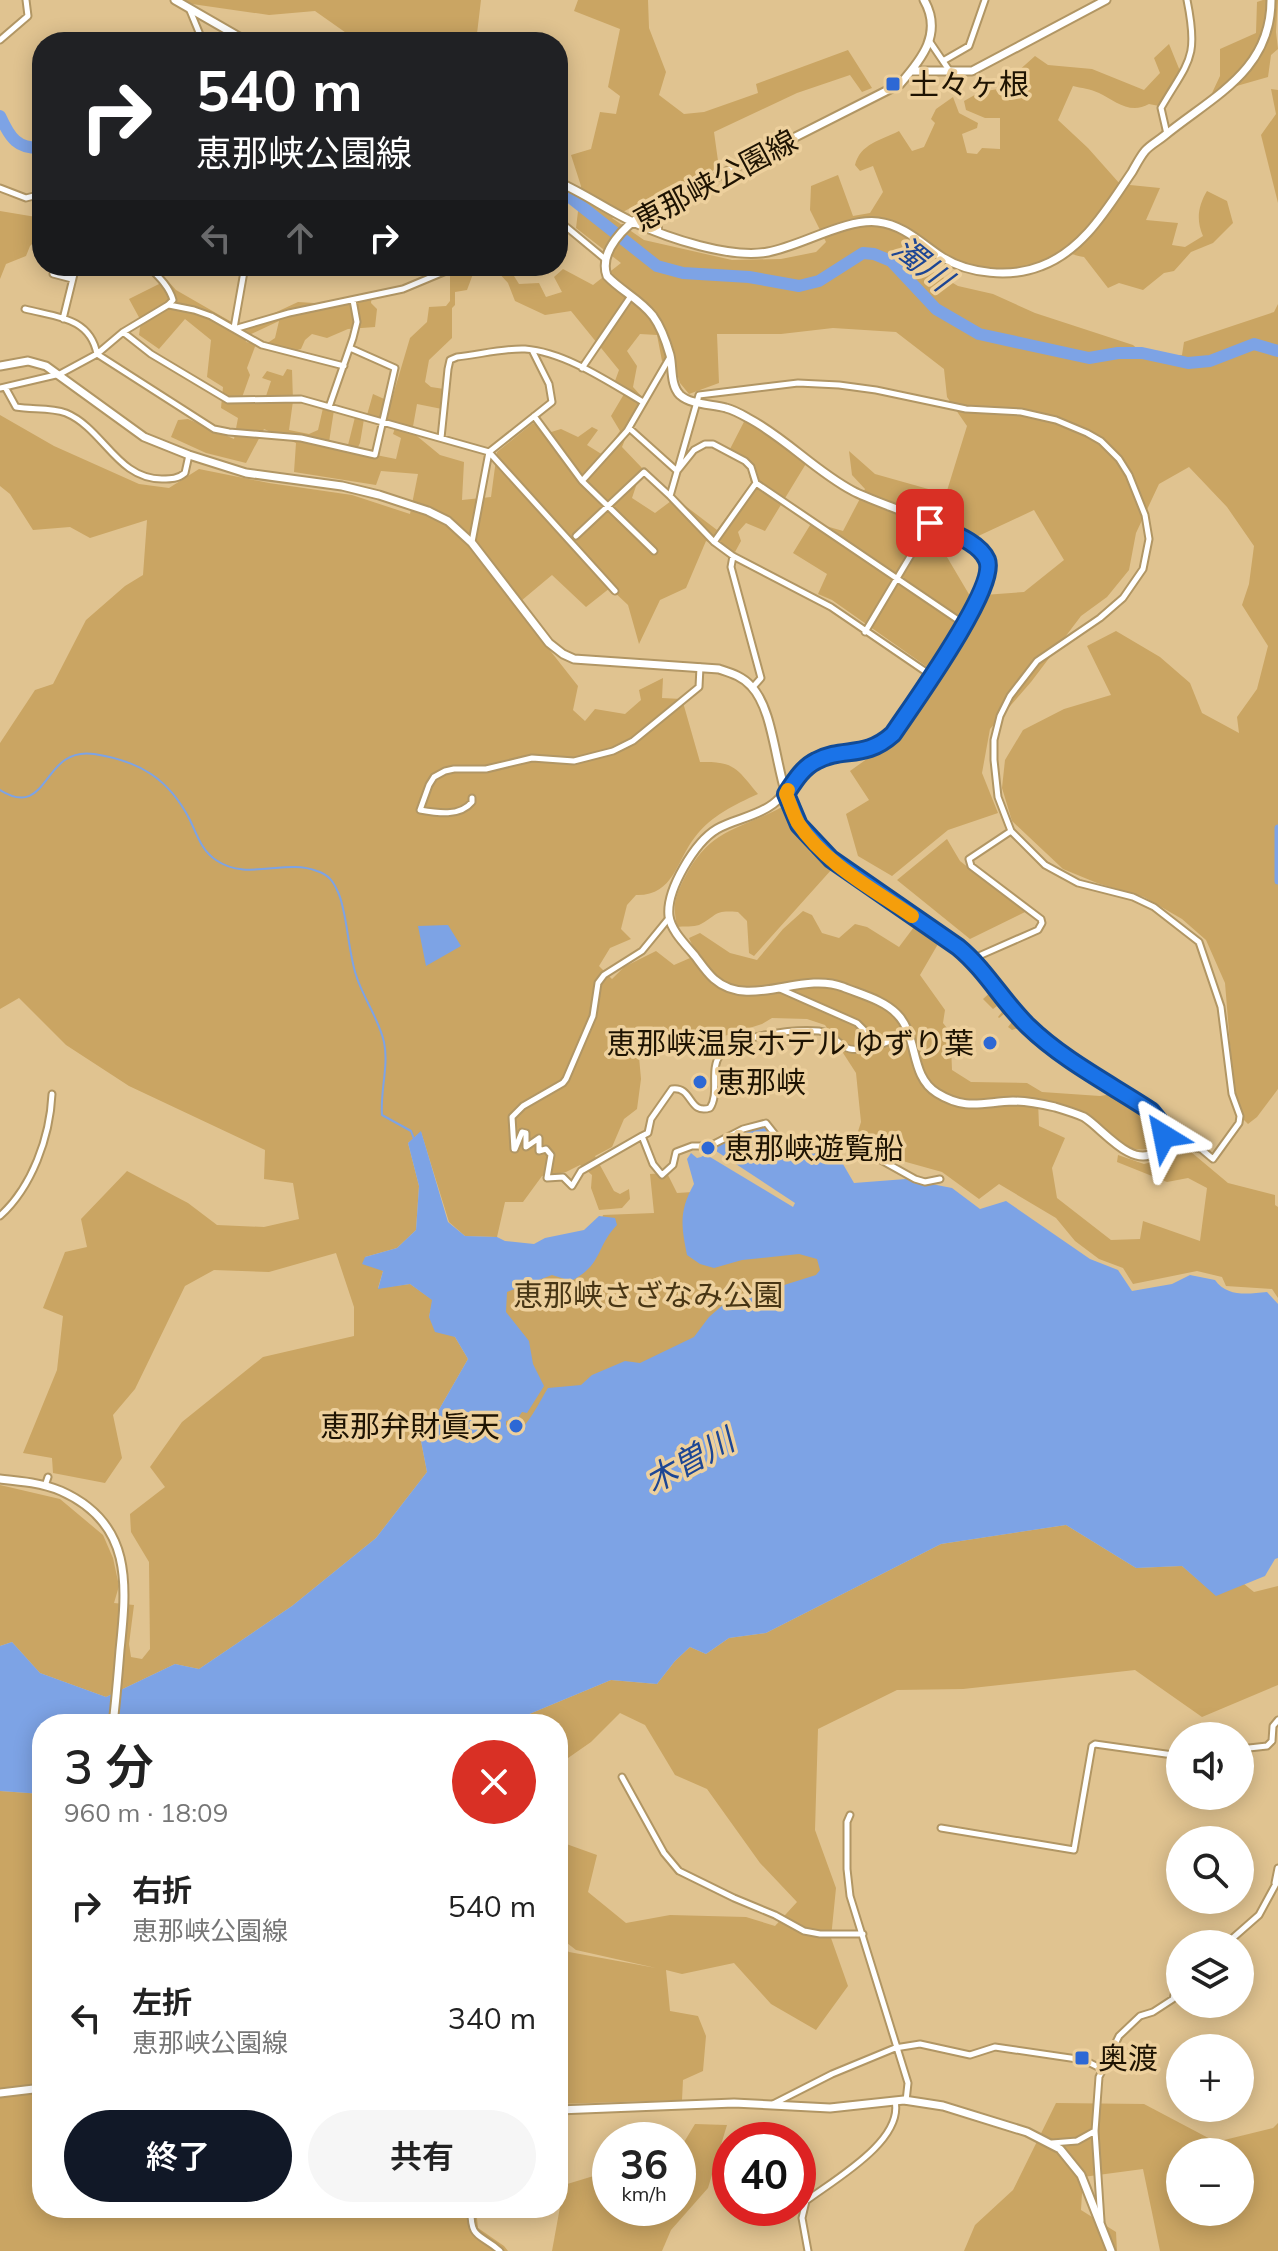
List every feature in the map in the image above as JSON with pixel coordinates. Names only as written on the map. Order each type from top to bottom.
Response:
[{"type":"street","points":[[0,40],[28,16],[26,0]]},
{"type":"street","points":[[175,0],[231,32]]},
{"type":"street","points":[[924,0],[932,24],[930,42],[949,71]]},
{"type":"street","points":[[943,61],[969,46],[985,0]]},
{"type":"street","points":[[912,71],[972,71],[1106,0]]},
{"type":"street","points":[[1167,134],[1161,108],[1185,72],[1192,49],[1193,35],[1187,0]]},
{"type":"street","points":[[568,187],[658,232],[718,249],[764,253],[847,227],[878,222],[898,228],[944,259],[965,267],[1003,273],[1025,271],[1064,255],[1080,241],[1103,215],[1145,151],[1242,76],[1253,62],[1269,29],[1271,0]]},
{"type":"street","points":[[188,7],[199,32]]},
{"type":"street","name":"恵那峡公園線","points":[[696,402],[677,393],[670,357],[652,315],[632,294],[607,276],[605,259],[622,231],[632,221],[659,205],[900,84],[923,57],[930,42]]},
{"type":"street","points":[[0,188],[26,198],[32,196]]},
{"type":"street","points":[[658,232],[656,217],[659,205]]},
{"type":"street","points":[[568,228],[605,259]]},
{"type":"street","points":[[61,276],[72,279]]},
{"type":"street","points":[[63,319],[73,276]]},
{"type":"street","points":[[158,276],[173,296],[168,305],[123,332],[97,354],[60,374],[2,388],[16,407],[55,410],[80,422],[92,430],[119,461],[138,475],[158,479],[179,478],[185,473],[189,455]]},
{"type":"street","points":[[234,329],[243,276]]},
{"type":"street","points":[[234,329],[289,313],[403,289],[434,276]]},
{"type":"street","points":[[582,368],[632,294]]},
{"type":"street","points":[[329,407],[357,322],[353,300]]},
{"type":"street","points":[[168,305],[194,310],[262,345],[344,366]]},
{"type":"street","points":[[25,309],[81,324],[95,343],[97,354],[214,429],[301,438],[375,455],[395,368],[350,348]]},
{"type":"street","points":[[123,332],[151,354],[228,400],[301,399],[489,452],[615,591]]},
{"type":"street","points":[[441,438],[450,360],[457,357],[524,349],[582,368],[643,402]]},
{"type":"street","points":[[472,543],[489,452],[552,402],[532,351]]},
{"type":"street","points":[[582,481],[629,428],[670,357]]},
{"type":"street","points":[[0,366],[28,361],[46,366],[144,437],[189,455],[246,473],[342,486],[379,495],[448,521],[472,543],[549,643],[563,654],[588,661],[700,667],[739,675],[753,687],[764,712],[786,794],[799,825],[831,859],[972,959],[1020,1018],[1039,1036],[1156,1116],[1163,1127],[1163,1141],[1154,1154],[1137,1154],[1121,1148],[1094,1125],[1066,1110],[1019,1101],[974,1106],[943,1096],[930,1088],[922,1077],[908,1031],[899,1016],[888,1007],[834,984],[816,982],[744,992],[729,988],[716,981],[677,933],[669,918],[670,899],[686,864],[702,841],[717,829],[769,807],[786,794],[802,771],[816,761],[863,752],[881,744],[893,734],[964,624],[985,584],[989,564],[971,543],[852,491],[765,426],[731,409],[696,402]]},
{"type":"street","points":[[670,496],[699,395],[798,383],[876,390],[966,409],[1021,412],[1056,420],[1101,441],[1119,459],[1145,515],[1148,550],[1143,569],[1131,589],[1112,608],[1037,661],[1010,696],[1000,716],[994,740],[995,782],[1011,831],[1045,865],[1064,877],[1133,897],[1154,907],[1199,942],[1221,1007],[1230,1082],[1240,1116],[1239,1123],[1213,1159],[1201,1149],[1163,1141]]},
{"type":"street","points":[[534,416],[582,481],[654,551]]},
{"type":"street","points":[[629,428],[677,471]]},
{"type":"street","points":[[677,471],[694,450],[705,444],[713,444],[745,461],[751,467],[756,483],[964,624]]},
{"type":"street","points":[[576,536],[644,472],[714,542],[733,556],[831,607],[932,676]]},
{"type":"street","points":[[714,542],[756,483]]},
{"type":"street","points":[[865,632],[930,523]]},
{"type":"street","points":[[733,556],[731,567],[761,678],[753,687]]},
{"type":"street","points":[[472,798],[470,806],[447,814],[420,810],[434,777],[454,769],[486,769],[532,758],[574,761],[613,751],[633,741],[699,687],[700,667]]},
{"type":"street","points":[[972,959],[1038,930],[1042,923],[1041,919],[971,866],[969,859],[1011,831]]},
{"type":"street","points":[[669,918],[642,951],[604,975],[598,983],[593,1016],[563,1083],[523,1106],[512,1117],[514,1149],[522,1132],[526,1133],[526,1147],[539,1138],[539,1151],[546,1149],[551,1155],[547,1178],[563,1177],[572,1186],[581,1171],[648,1133],[651,1119],[672,1089],[685,1091],[696,1108],[710,1108],[714,1102],[717,1060],[735,1043],[775,1034],[821,1031],[851,1049],[892,1041],[908,1031]]},
{"type":"street","points":[[777,987],[857,1023],[865,1031],[869,1047]]},
{"type":"street","points":[[0,1216],[18,1198],[38,1160],[52,1094]]},
{"type":"street","points":[[642,1136],[653,1164],[662,1175],[673,1165],[676,1152],[685,1147],[710,1146],[743,1129],[766,1123],[785,1147],[816,1149],[849,1143],[915,1179],[925,1182],[940,1179]]},
{"type":"street","points":[[0,1479],[46,1482],[69,1495],[97,1516],[119,1550],[126,1595],[114,1714]]},
{"type":"street","points":[[1254,1747],[1275,1742],[1273,1726],[1278,1720]]},
{"type":"street","points":[[941,1828],[1074,1850],[1092,1746],[1166,1754]]},
{"type":"street","points":[[622,1777],[664,1853],[679,1871],[804,1931],[863,1934]]},
{"type":"street","points":[[850,1815],[847,1822],[850,1896],[908,2083],[906,2101]]},
{"type":"street","points":[[1242,1930],[1259,1915],[1276,1882],[1278,1868]]},
{"type":"street","points":[[1102,2226],[1095,2131],[1099,2077],[1119,2036],[1140,2016],[1166,2004]]},
{"type":"street","points":[[772,2105],[776,2100],[895,2048],[920,2044],[970,2055],[995,2047],[1084,2060],[1102,2069]]},
{"type":"street","points":[[0,2093],[32,2089]]},
{"type":"street","points":[[808,2251],[802,2218],[806,2201],[863,2162],[892,2124],[897,2108],[895,2101]]},
{"type":"street","points":[[568,2110],[734,2103],[830,2108],[895,2101],[943,2106],[1052,2143],[1081,2175],[1111,2251]]},
{"type":"street","points":[[1052,2143],[1077,2141],[1095,2131]]},
{"type":"street","points":[[471,2218],[472,2229],[477,2236],[500,2251]]},
{"type":"green space","points":[[184,0],[481,0],[477,32],[345,32],[315,11],[269,15],[192,4]]},
{"type":"green space","points":[[578,0],[648,0],[649,28],[666,72],[659,95],[684,114],[704,112],[758,93],[756,84],[848,50],[872,88],[862,92],[850,75],[797,93],[714,132],[719,168],[654,195],[612,218],[644,240],[732,260],[781,259],[816,252],[826,242],[810,210],[811,186],[838,175],[853,216],[870,213],[883,192],[873,166],[860,171],[855,165],[861,152],[899,131],[912,151],[924,147],[935,123],[931,119],[936,109],[953,97],[959,113],[978,123],[977,128],[962,134],[967,153],[977,154],[982,148],[1000,149],[1000,118],[985,118],[966,110],[964,101],[980,92],[998,89],[1035,56],[1048,65],[1092,69],[1144,90],[1160,73],[1154,58],[1169,44],[1180,71],[1159,106],[1129,107],[1096,92],[1073,86],[1058,120],[1120,184],[1160,188],[1146,220],[1178,223],[1172,245],[1185,247],[1203,236],[1199,213],[1207,191],[1227,201],[1233,223],[1213,243],[1191,252],[1174,271],[1164,273],[1143,290],[1119,283],[1108,288],[1084,257],[1065,253],[1056,254],[1039,264],[998,270],[973,265],[937,251],[922,265],[958,286],[993,294],[1035,313],[1133,345],[1148,358],[1182,355],[1184,342],[1274,312],[1278,304],[1278,1089],[1257,1117],[1248,1124],[1243,1119],[1234,1093],[1225,983],[1206,940],[1182,919],[1144,897],[1063,869],[1012,821],[1002,788],[1005,760],[1023,730],[1064,709],[1111,695],[1087,646],[1116,631],[1160,657],[1190,683],[1202,713],[1239,733],[1237,717],[1257,689],[1268,646],[1242,605],[1249,584],[1254,546],[1227,507],[1189,467],[1159,484],[1136,533],[1129,570],[1107,597],[1081,616],[1031,682],[990,729],[982,773],[998,813],[948,830],[892,876],[858,856],[846,814],[869,800],[850,771],[906,731],[940,676],[832,600],[818,594],[827,574],[793,553],[812,522],[843,531],[865,489],[852,475],[849,451],[875,474],[946,494],[967,426],[947,397],[944,369],[896,332],[833,328],[781,334],[717,334],[719,383],[689,394],[680,383],[672,359],[662,361],[657,335],[640,334],[627,351],[637,366],[633,387],[642,397],[622,447],[642,468],[632,498],[655,513],[675,498],[717,530],[751,483],[747,466],[730,449],[748,414],[807,462],[765,531],[746,523],[738,532],[741,541],[735,552],[706,541],[686,588],[660,600],[639,644],[628,605],[610,588],[586,607],[552,575],[515,606],[578,686],[573,710],[585,721],[595,709],[625,714],[641,700],[639,690],[663,678],[662,698],[682,699],[700,762],[721,763],[734,768],[758,794],[716,817],[695,837],[673,875],[659,890],[636,895],[627,905],[621,929],[631,939],[610,948],[599,966],[612,979],[624,967],[656,951],[674,965],[697,955],[689,938],[700,933],[730,953],[757,960],[803,911],[812,915],[822,933],[839,938],[855,924],[867,927],[899,947],[914,927],[938,944],[920,975],[945,1010],[943,1023],[954,1037],[951,1045],[952,1070],[971,1082],[1027,1083],[1042,1092],[1113,1094],[1148,1118],[1159,1137],[1156,1147],[1134,1149],[1118,1141],[1081,1112],[1038,1101],[1039,1126],[1065,1138],[1052,1168],[1057,1198],[1111,1240],[1140,1239],[1143,1221],[1200,1241],[1207,1188],[1188,1178],[1167,1182],[1117,1162],[1118,1155],[1144,1164],[1191,1152],[1228,1183],[1275,1195],[1275,1205],[1278,1207],[1278,1298],[1272,1289],[1226,1286],[1222,1277],[1197,1271],[1133,1284],[1123,1268],[1099,1259],[1075,1241],[1056,1218],[999,1184],[979,1199],[942,1172],[881,1155],[855,1141],[861,1122],[856,1073],[825,1025],[807,1019],[772,1018],[671,1053],[663,1028],[643,1030],[637,1035],[641,1079],[637,1109],[624,1119],[612,1147],[595,1156],[614,1191],[620,1194],[629,1189],[630,1199],[622,1208],[599,1210],[591,1188],[592,1175],[580,1165],[566,1172],[542,1176],[523,1202],[505,1202],[497,1237],[465,1236],[449,1222],[421,1132],[408,1143],[419,1186],[416,1230],[397,1248],[365,1257],[383,1271],[378,1288],[410,1284],[433,1300],[429,1317],[455,1337],[468,1359],[421,1441],[427,1472],[376,1538],[292,1606],[199,1669],[175,1664],[106,1697],[40,1673],[12,1642],[0,1646],[0,1485],[60,1499],[103,1535],[113,1558],[119,1586],[114,1603],[134,1605],[129,1644],[131,1657],[142,1659],[150,1649],[149,1562],[131,1532],[130,1514],[165,1487],[150,1467],[182,1422],[263,1357],[354,1336],[354,1307],[336,1253],[269,1272],[214,1270],[185,1286],[135,1389],[113,1415],[122,1458],[105,1483],[53,1473],[52,1458],[23,1453],[57,1370],[63,1316],[43,1308],[65,1252],[87,1247],[81,1219],[127,1171],[188,1203],[217,1225],[264,1227],[299,1219],[293,1183],[264,1179],[265,1150],[129,1086],[66,1045],[19,998],[0,1009],[0,743],[35,690],[53,684],[86,620],[125,586],[143,575],[147,520],[90,538],[70,527],[33,530],[10,494],[0,486],[0,415],[54,446],[139,484],[169,488],[199,469],[352,495],[410,514],[418,474],[381,471],[376,485],[294,472],[296,443],[264,429],[246,463],[206,453],[171,437],[178,420],[188,419],[234,439],[238,418],[221,408],[223,387],[207,377],[211,340],[185,319],[159,349],[139,335],[141,321],[129,299],[167,280],[176,290],[242,328],[298,302],[346,305],[360,295],[372,294],[371,303],[377,309],[375,327],[348,329],[327,338],[312,334],[301,349],[282,354],[274,345],[266,344],[275,338],[279,321],[245,337],[246,342],[256,344],[247,368],[250,375],[240,403],[264,402],[271,381],[262,378],[267,371],[283,376],[287,369],[292,370],[293,401],[289,430],[309,434],[318,430],[323,408],[334,410],[329,442],[348,445],[355,417],[364,419],[356,451],[396,459],[401,438],[393,434],[395,428],[388,422],[367,415],[373,394],[391,402],[410,338],[427,322],[429,307],[446,306],[450,301],[450,276],[472,276],[467,290],[455,292],[452,338],[429,360],[425,382],[431,387],[444,389],[442,409],[417,404],[412,432],[440,455],[464,462],[462,500],[491,497],[497,452],[533,423],[548,433],[561,429],[578,437],[592,427],[598,430],[587,445],[603,455],[620,431],[611,416],[627,389],[615,381],[619,370],[571,311],[545,315],[515,301],[502,276],[514,276],[519,284],[539,283],[546,297],[562,292],[555,276],[568,276],[568,272],[593,285],[621,263],[576,228],[581,186],[571,155],[591,149],[600,112],[616,114],[620,96],[608,87],[620,29],[574,11]],"holes":[[[1034,510],[1064,560],[1024,592],[970,596],[944,552]]]},
{"type":"green space","points":[[1278,0],[1278,49],[1271,55],[1268,77],[1212,93],[1220,76],[1220,49],[1256,33],[1257,2]]},
{"type":"green space","points":[[1271,89],[1278,90],[1278,203],[1261,135],[1276,114]]},
{"type":"green space","points":[[0,211],[32,216],[32,244],[26,256],[6,264],[0,279]]},
{"type":"green space","points":[[782,807],[806,841],[832,869],[754,956],[749,953],[747,921],[738,912],[720,913],[699,925],[677,927],[675,902],[678,892],[704,850],[726,833]]},
{"type":"green space","points":[[947,839],[960,861],[1025,912],[970,939],[897,880]]},
{"type":"green space","points":[[993,990],[1024,1029],[1021,1032],[1018,1028],[1012,1030],[1008,1027],[1012,1022],[1004,1014],[999,1018],[1002,1012],[997,1006],[993,1009],[983,999]]},
{"type":"green space","name":"恵那峡さざなみ公園","points":[[667,1173],[677,1193],[693,1192],[818,1246],[829,1279],[702,1345],[514,1450],[495,1422],[497,1285],[591,1256],[603,1215],[654,1213],[650,1174]]},
{"type":"green space","points":[[1066,1525],[1136,1568],[1182,1566],[1216,1595],[1244,1584],[1254,1592],[1278,1586],[1278,1685],[1202,1717],[1135,1670],[963,1689],[897,1690],[818,1729],[815,1830],[836,1888],[831,1938],[848,1986],[816,2030],[771,2004],[734,1963],[682,1974],[666,1970],[670,2011],[698,2016],[706,2036],[703,2071],[683,2080],[682,2100],[568,2104],[568,1951],[656,1968],[576,1950],[568,1944],[568,1845],[597,1855],[588,1892],[626,1923],[670,1915],[746,1917],[775,1926],[797,1902],[760,1863],[707,1789],[675,1775],[645,1725],[620,1713],[591,1742],[568,1758],[568,1714],[529,1714],[611,1680],[657,1684],[690,1647],[706,1654],[729,1638],[766,1633],[941,1544]]},
{"type":"green space","points":[[0,1791],[32,1793],[32,2218],[477,2218],[478,2228],[508,2251],[0,2251]]},
{"type":"green space","points":[[1056,2103],[1144,2104],[1166,2116],[1166,2122],[1178,2122],[1208,2138],[1166,2138],[1166,2226],[1254,2226],[1254,2138],[1232,2138],[1273,2128],[1278,2123],[1278,2251],[1160,2251],[1143,2169],[1083,2177],[1081,2210],[1116,2232],[1117,2251],[964,2251],[975,2225],[1013,2190]]},
{"type":"green space","points":[[696,2124],[712,2125],[712,2175],[708,2188],[696,2202]]},
{"type":"green space","points":[[592,2176],[592,2226],[675,2226],[662,2251],[552,2251],[558,2218],[568,2218],[568,2184]]},
{"type":"water","points":[[448,925],[461,946],[426,966],[418,926]]},
{"type":"water","name":"木曽川","points":[[763,1125],[776,1145],[785,1148],[833,1147],[854,1183],[906,1179],[952,1188],[980,1209],[1006,1201],[1090,1259],[1118,1270],[1132,1291],[1172,1284],[1190,1275],[1215,1280],[1231,1292],[1267,1292],[1278,1304],[1278,1558],[1265,1576],[1216,1596],[1182,1566],[1136,1568],[1066,1525],[941,1544],[766,1633],[729,1638],[706,1654],[690,1647],[657,1684],[611,1680],[529,1714],[32,1714],[32,1793],[0,1791],[0,1646],[12,1642],[40,1673],[106,1697],[175,1664],[199,1669],[292,1606],[376,1538],[427,1472],[421,1441],[468,1359],[455,1337],[435,1332],[429,1317],[432,1300],[410,1284],[378,1289],[383,1271],[362,1264],[365,1257],[397,1248],[416,1230],[419,1186],[408,1143],[421,1131],[448,1222],[465,1236],[497,1237],[505,1241],[534,1244],[545,1238],[584,1230],[599,1216],[615,1218],[617,1225],[594,1262],[581,1275],[571,1281],[552,1275],[507,1292],[506,1312],[529,1341],[533,1364],[544,1386],[527,1413],[522,1412],[518,1418],[506,1421],[513,1434],[528,1420],[548,1388],[581,1385],[592,1375],[625,1361],[640,1363],[694,1337],[724,1304],[816,1275],[820,1270],[817,1259],[799,1254],[742,1260],[714,1268],[700,1264],[687,1255],[683,1218],[694,1184],[687,1159],[691,1153],[697,1158],[701,1157],[727,1140]]},
{"type":"pier","points":[[713,1149],[795,1203],[793,1207],[705,1154]]},
{"type":"waterway","name":"濁川","points":[[0,116],[15,141],[32,148]]},
{"type":"waterway","name":"濁川","points":[[568,197],[657,266],[683,273],[749,277],[799,286],[819,281],[863,253],[874,254],[891,261],[936,309],[979,334],[1089,358],[1142,353],[1188,363],[1210,361],[1254,344],[1278,351]]},
{"type":"waterway","points":[[0,790],[16,797],[28,796],[38,790],[64,761],[77,755],[110,757],[139,767],[163,783],[182,806],[203,847],[216,860],[240,869],[305,868],[328,877],[341,900],[356,975],[384,1042],[386,1060],[382,1115],[411,1131],[414,1139]]},
{"type":"waterway","points":[[1278,828],[1278,881]]},
{"type":"slow traffic","points":[[788,790],[786,794],[799,825],[818,846],[831,859],[912,916]]},
{"type":"place","name":"土々ヶ根","points":[[893,84]]},
{"type":"place","name":"恵那峡温泉ホテル ゆずり葉","points":[[990,1043]]},
{"type":"place","name":"恵那峡","points":[[700,1082]]},
{"type":"place","name":"恵那峡遊覧船","points":[[708,1148]]},
{"type":"place","name":"恵那弁財眞天","points":[[516,1426]]},
{"type":"place","name":"奥渡","points":[[1082,2058]]},
{"type":"route","points":[[930,523],[971,543],[989,564],[985,584],[964,624],[893,734],[881,744],[863,752],[816,761],[802,771],[786,794],[799,825],[831,859],[958,947],[977,964],[1029,1027],[1049,1044],[1151,1111],[1163,1127],[1164,1136]]}]
